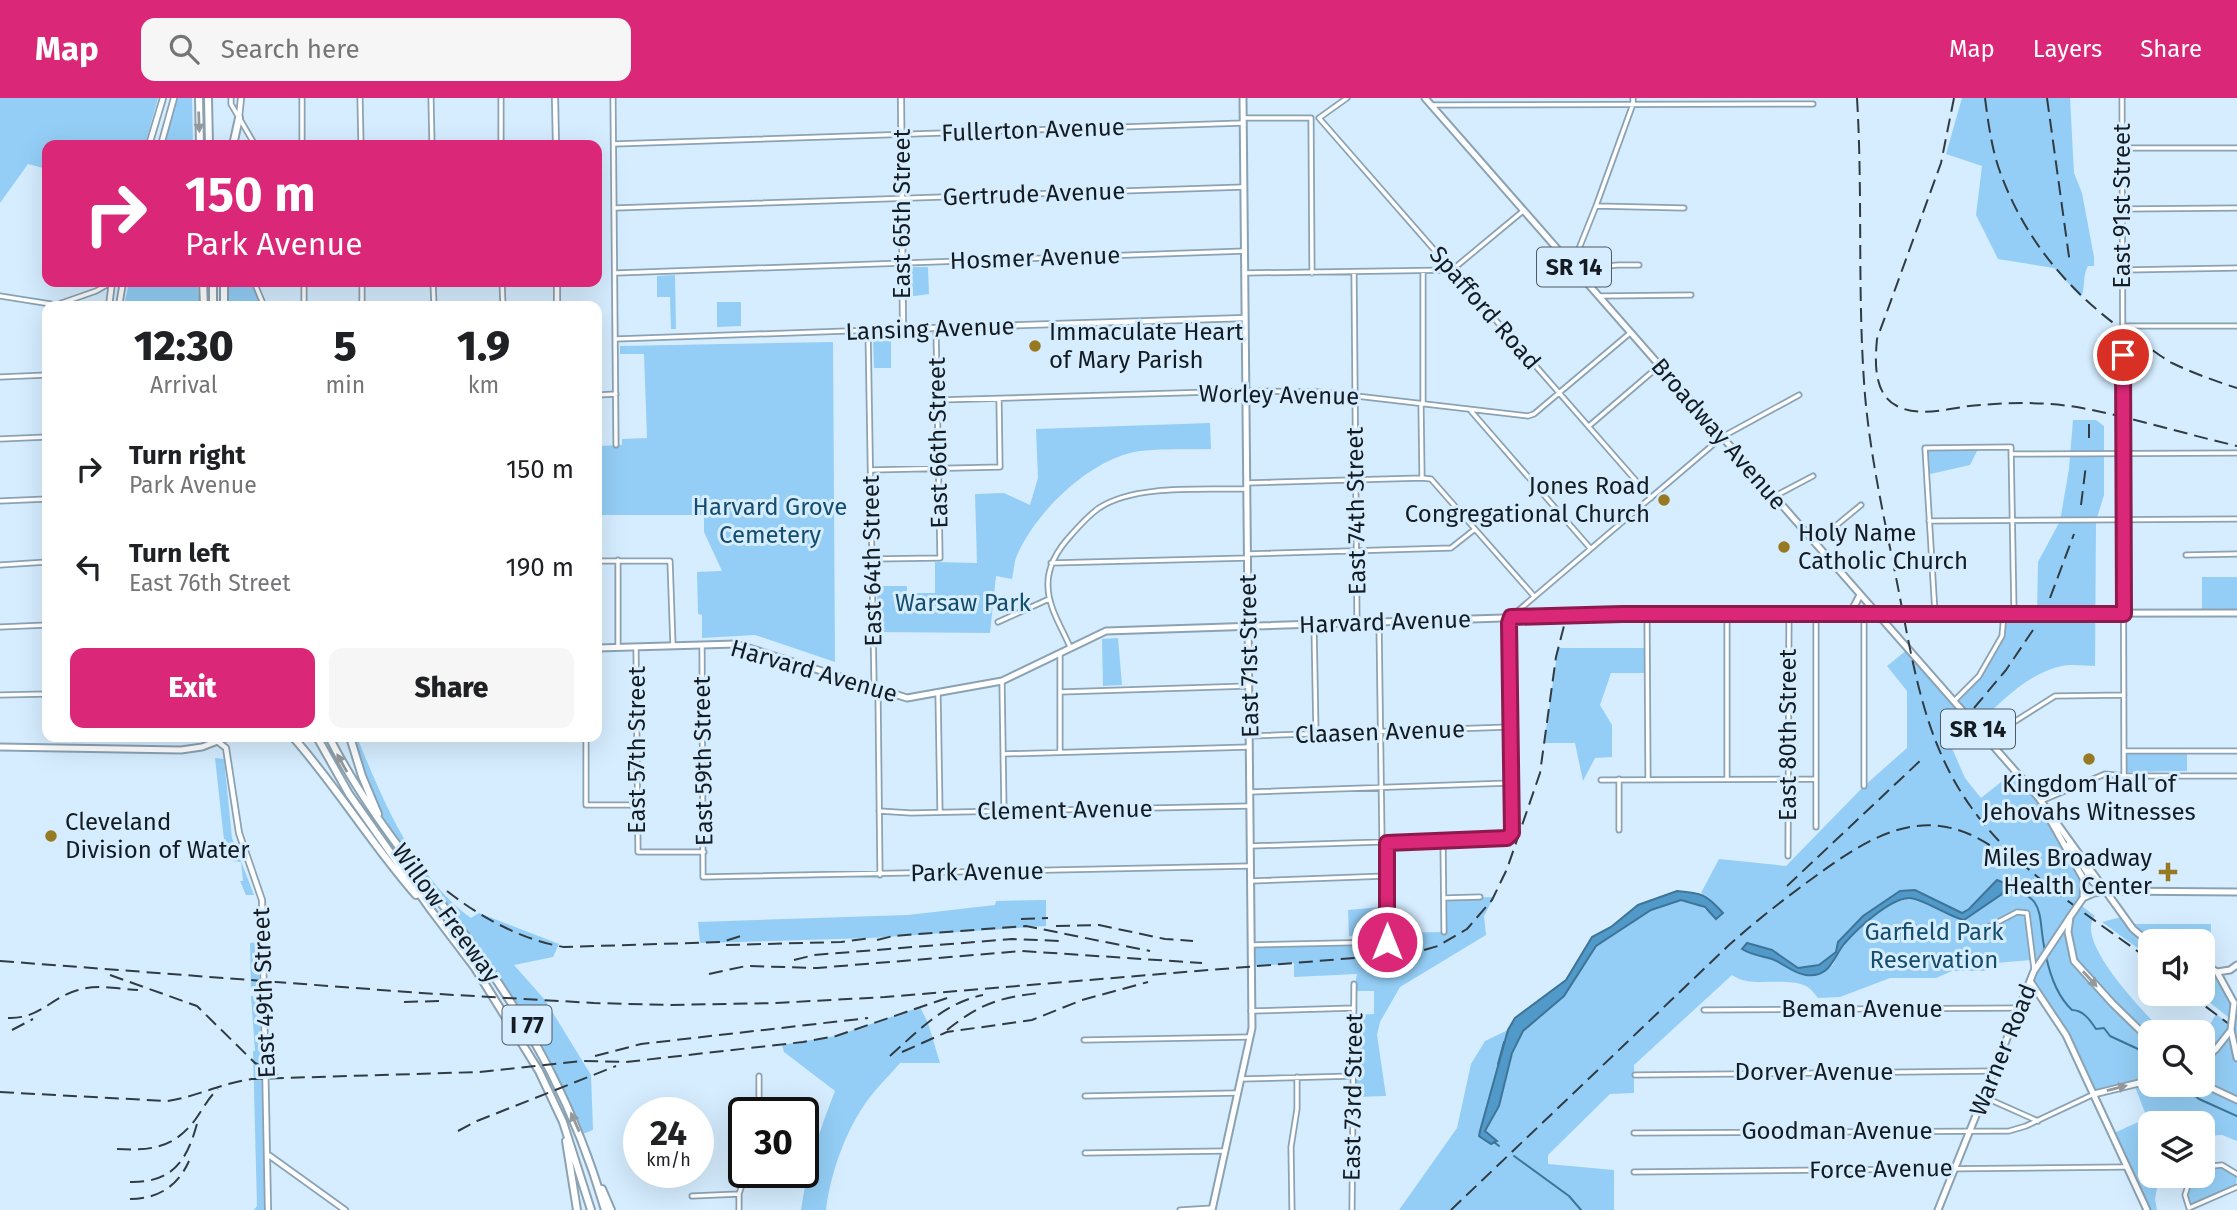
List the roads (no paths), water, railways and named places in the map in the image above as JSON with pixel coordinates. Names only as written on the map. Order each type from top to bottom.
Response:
[{"type":"highway","points":[[199,98],[200,140]]},
{"type":"highway","points":[[208,98],[209,140]]},
{"type":"highway","points":[[234,140],[239,118]]},
{"type":"highway","points":[[297,742],[328,778],[386,858],[431,911]]},
{"type":"highway","name":"Willow Freeway","points":[[320,742],[349,794],[497,1000],[539,1071],[563,1122],[591,1210]]},
{"type":"highway","name":"Willow Freeway","points":[[332,742],[355,786],[473,946],[529,1029],[552,1072],[591,1162],[604,1210]]},
{"type":"highway","points":[[352,742],[362,776],[385,829]]},
{"type":"highway","points":[[563,1122],[577,1210]]},
{"type":"highway","points":[[591,1162],[611,1210]]},
{"type":"main road","name":"East 71st Street","points":[[1213,1209],[1251,1037],[1243,98]]},
{"type":"main road","name":"Broadway Avenue","points":[[1425,98],[2041,801],[2138,933]]},
{"type":"main road","points":[[1850,614],[1860,594]]},
{"type":"main road","name":"Harvard Avenue","points":[[602,648],[736,644],[907,698],[1002,681],[1105,631],[1647,614],[2237,613]]},
{"type":"main road","points":[[0,747],[181,750],[209,742]]},
{"type":"main road","name":"Broadway Avenue","points":[[2041,801],[2084,880],[2083,898]]},
{"type":"main road","points":[[2051,821],[2093,882],[2108,891]]},
{"type":"main road","points":[[2083,898],[2108,891],[2237,892]]},
{"type":"main road","name":"Warner Road","points":[[1938,1210],[2034,971],[2083,898]]},
{"type":"main road","points":[[2070,918],[2068,932],[2074,961],[2138,1028]]},
{"type":"main road","points":[[2237,965],[2230,970],[2217,972],[2235,1000],[2231,1030],[2237,1058]]},
{"type":"main road","points":[[2030,981],[2066,1035],[2147,1210]]},
{"type":"main road","points":[[2215,1050],[2231,1030]]},
{"type":"main road","points":[[2094,1094],[2138,1083]]},
{"type":"main road","points":[[2215,1090],[2237,1100]]},
{"type":"street","points":[[150,140],[163,98]]},
{"type":"street","points":[[162,140],[174,98]]},
{"type":"street","points":[[231,98],[231,104],[252,140]]},
{"type":"street","points":[[239,118],[242,98]]},
{"type":"street","points":[[302,98],[302,140]]},
{"type":"street","points":[[360,98],[361,140]]},
{"type":"street","points":[[431,98],[432,140]]},
{"type":"street","points":[[501,98],[501,140]]},
{"type":"street","points":[[555,98],[556,140]]},
{"type":"street","points":[[613,98],[616,445]]},
{"type":"street","name":"East 65th Street","points":[[901,98],[903,330]]},
{"type":"street","points":[[1319,118],[1347,98]]},
{"type":"street","points":[[1570,263],[1578,251],[1596,206],[1633,98]]},
{"type":"street","name":"East 91st Street","points":[[2122,98],[2124,776]]},
{"type":"street","points":[[1431,104],[1813,104]]},
{"type":"street","points":[[1311,118],[1312,273]]},
{"type":"street","name":"Fullerton Avenue","points":[[614,144],[1319,118]]},
{"type":"street","name":"Spafford Road","points":[[1319,118],[1651,498]]},
{"type":"street","points":[[2122,148],[2237,148]]},
{"type":"street","name":"Gertrude Avenue","points":[[615,208],[1244,187]]},
{"type":"street","points":[[1596,206],[1684,208]]},
{"type":"street","points":[[2123,209],[2237,208]]},
{"type":"street","points":[[1245,273],[1452,270],[1523,211]]},
{"type":"street","name":"Hosmer Avenue","points":[[616,273],[1245,251]]},
{"type":"street","points":[[1576,269],[1639,265]]},
{"type":"street","points":[[2123,270],[2237,268]]},
{"type":"street","points":[[1422,478],[1423,271]]},
{"type":"street","name":"East 74th Street","points":[[1354,272],[1357,624]]},
{"type":"street","points":[[70,301],[103,287]]},
{"type":"street","points":[[1598,296],[1691,295]]},
{"type":"street","points":[[0,296],[42,303]]},
{"type":"street","name":"Lansing Avenue","points":[[615,338],[1245,318]]},
{"type":"street","points":[[2123,326],[2237,326]]},
{"type":"street","name":"East 66th Street","points":[[872,559],[940,558],[936,328]]},
{"type":"street","name":"East 64th Street","points":[[868,330],[880,875]]},
{"type":"street","name":"Worley Avenue","points":[[938,400],[1322,391],[1531,416],[1630,333]]},
{"type":"street","points":[[1589,426],[1659,366]]},
{"type":"street","points":[[0,377],[42,375]]},
{"type":"street","points":[[602,395],[616,394]]},
{"type":"street","points":[[1250,846],[1443,841],[1510,836],[1511,617],[1533,595],[1722,437],[1799,396]]},
{"type":"street","points":[[871,470],[1000,467],[999,399]]},
{"type":"street","points":[[1469,410],[1591,548]]},
{"type":"street","points":[[0,439],[42,437]]},
{"type":"street","points":[[1935,614],[1925,448],[2011,447],[2014,614]]},
{"type":"street","points":[[2011,454],[2237,453]]},
{"type":"street","points":[[1775,496],[1813,476]]},
{"type":"street","points":[[1070,647],[1049,599],[1051,564],[1066,541],[1089,516],[1114,500],[1149,492],[1355,480],[1431,479],[1533,595]]},
{"type":"street","points":[[0,501],[42,499]]},
{"type":"street","points":[[1815,543],[1861,505]]},
{"type":"street","points":[[1929,521],[2237,520]]},
{"type":"street","points":[[1051,564],[1451,548],[1475,529]]},
{"type":"street","points":[[2186,555],[2237,554]]},
{"type":"street","points":[[602,561],[670,561],[673,646]]},
{"type":"street","name":"East 57th Street","points":[[618,561],[618,648]]},
{"type":"street","points":[[0,565],[42,562]]},
{"type":"street","points":[[998,622],[1049,599]]},
{"type":"street","points":[[1647,614],[1648,779]]},
{"type":"street","points":[[1727,614],[1727,779]]},
{"type":"street","name":"East 80th Street","points":[[1788,614],[1788,856]]},
{"type":"street","points":[[1815,614],[1816,827]]},
{"type":"street","points":[[1864,614],[1864,786]]},
{"type":"street","points":[[1954,701],[1979,676],[2002,636],[2004,614]]},
{"type":"street","name":"East 74th Street","points":[[1251,946],[1387,942],[1387,876],[1381,788],[1379,623]]},
{"type":"street","points":[[0,627],[42,625]]},
{"type":"street","points":[[1314,625],[1316,735]]},
{"type":"street","name":"East 59th Street","points":[[702,645],[704,877]]},
{"type":"street","name":"East 57th Street","points":[[636,647],[638,852],[704,852]]},
{"type":"street","points":[[1060,652],[1060,751]]},
{"type":"street","points":[[1002,681],[1004,811]]},
{"type":"street","points":[[1060,692],[1248,686]]},
{"type":"street","points":[[0,695],[42,694]]},
{"type":"street","points":[[938,694],[940,812]]},
{"type":"street","points":[[1987,739],[2055,696],[2124,695]]},
{"type":"street","name":"Claasen Avenue","points":[[1249,736],[1510,727]]},
{"type":"street","name":"East 49th Street","points":[[222,742],[230,768],[239,833],[262,900],[268,1210]]},
{"type":"street","points":[[586,742],[586,805],[637,805]]},
{"type":"street","points":[[1003,754],[1250,747]]},
{"type":"street","points":[[2124,751],[2237,751]]},
{"type":"street","points":[[2041,801],[2105,774],[2237,776]]},
{"type":"street","points":[[1619,779],[1619,830]]},
{"type":"street","points":[[1601,780],[1816,779]]},
{"type":"street","points":[[1250,792],[1510,783]]},
{"type":"street","name":"Clement Avenue","points":[[879,811],[1250,806]]},
{"type":"street","points":[[1443,841],[1444,932]]},
{"type":"street","name":"Park Avenue","points":[[704,877],[1251,866]]},
{"type":"street","points":[[1251,881],[1387,876]]},
{"type":"street","points":[[1444,898],[1480,897]]},
{"type":"street","points":[[1979,932],[2017,912],[2027,913],[2034,971]]},
{"type":"street","name":"East 73rd Street","points":[[1352,1210],[1354,984]]},
{"type":"street","points":[[1251,1011],[1354,1008]]},
{"type":"street","name":"Beman Avenue","points":[[1704,1010],[2020,1008]]},
{"type":"street","points":[[1084,1040],[1251,1037]]},
{"type":"street","name":"Dorver Avenue","points":[[1635,1075],[1994,1071]]},
{"type":"street","points":[[759,1097],[760,1076]]},
{"type":"street","points":[[1241,1079],[1355,1076]]},
{"type":"street","points":[[1292,1210],[1291,1147],[1297,1110],[1297,1077]]},
{"type":"street","points":[[1085,1096],[1238,1093]]},
{"type":"street","name":"Goodman Avenue","points":[[1634,1133],[2009,1131],[2038,1121],[2094,1094]]},
{"type":"street","points":[[1984,1097],[2038,1121]]},
{"type":"street","points":[[1086,1153],[1225,1151]]},
{"type":"street","points":[[269,1155],[345,1210]]},
{"type":"street","points":[[2215,1165],[2222,1164],[2237,1174]]},
{"type":"street","name":"Force Avenue","points":[[1634,1172],[2127,1167]]},
{"type":"street","points":[[2187,1188],[2185,1195],[2189,1209],[2237,1187]]},
{"type":"street","points":[[739,1210],[740,1188]]},
{"type":"street","points":[[692,1196],[738,1194]]},
{"type":"street","points":[[1180,1210],[1213,1209]]},
{"type":"waterway","points":[[2005,888],[2028,896],[2034,902],[2038,909],[2045,951]]},
{"type":"waterway","points":[[2046,956],[2055,985],[2072,1010],[2083,1014],[2096,1029],[2104,1028],[2110,1036],[2138,1049]]},
{"type":"waterway","points":[[1498,1064],[1504,1042]]},
{"type":"waterway","points":[[2196,1097],[2237,1116]]},
{"type":"waterway","points":[[1494,1142],[1499,1146]]},
{"type":"waterway","points":[[1514,1156],[1569,1196],[1581,1210]]},
{"type":"railway","points":[[1857,98],[1861,321],[1871,447],[1912,657],[1933,735],[1956,784],[1971,807],[2009,852],[2055,891],[2138,952]]},
{"type":"railway","points":[[1954,98],[1941,163],[1877,339],[1877,376],[1883,394],[1897,406],[1927,412],[2006,403],[2070,406],[2121,416],[2237,446]]},
{"type":"railway","points":[[1985,98],[1993,149],[2009,194],[2038,245],[2075,290],[2120,328],[2165,359],[2237,388]]},
{"type":"railway","points":[[2047,98],[2070,264]]},
{"type":"railway","points":[[2089,424],[2089,440]]},
{"type":"railway","points":[[2081,505],[2086,465]]},
{"type":"railway","points":[[2050,598],[2074,534]]},
{"type":"railway","points":[[0,961],[421,993],[671,1005],[885,997],[1414,953],[1438,946],[1467,929],[1492,900],[1507,869],[1540,773],[1556,657],[1565,622]]},
{"type":"railway","points":[[1974,708],[2006,670],[2035,627]]},
{"type":"railway","points":[[1787,886],[1922,759]]},
{"type":"railway","points":[[1451,1210],[1729,945],[1781,902],[1836,862],[1881,836],[1903,828],[1926,825],[1950,828],[1975,837],[2001,853]]},
{"type":"railway","points":[[447,891],[502,926],[533,939],[564,947],[722,942],[741,936]]},
{"type":"railway","points":[[1021,919],[1048,918]]},
{"type":"railway","points":[[1056,926],[1099,925],[1165,939],[1193,941]]},
{"type":"railway","points":[[877,940],[893,936],[1026,926],[1150,951]]},
{"type":"railway","points":[[726,945],[841,942],[871,938]]},
{"type":"railway","points":[[794,960],[814,955],[1012,939],[1060,941]]},
{"type":"railway","points":[[709,974],[746,966],[817,968],[1022,951],[1202,963]]},
{"type":"railway","points":[[110,975],[197,1006],[255,1063],[278,1075]]},
{"type":"railway","points":[[902,1052],[947,1032],[1032,1020],[1082,1000],[1148,982]]},
{"type":"railway","points":[[8,1018],[37,1012],[68,994],[85,988],[138,990]]},
{"type":"railway","points":[[947,1030],[969,1014],[990,1004],[1039,993]]},
{"type":"railway","points":[[890,1056],[944,1011],[983,995]]},
{"type":"railway","points":[[0,1092],[167,1101],[252,1079],[479,1072],[583,1061],[626,1062],[836,1036],[950,997]]},
{"type":"railway","points":[[404,1002],[440,1001]]},
{"type":"railway","points":[[2205,1006],[2237,1030]]},
{"type":"railway","points":[[595,1056],[641,1044],[868,1018]]},
{"type":"railway","points":[[12,1030],[33,1019]]},
{"type":"railway","points":[[458,1131],[616,1066]]},
{"type":"railway","points":[[117,1149],[151,1148],[179,1137],[218,1089]]},
{"type":"railway","points":[[130,1182],[158,1178],[177,1166],[184,1157],[198,1120]]},
{"type":"railway","points":[[130,1199],[149,1197],[166,1189],[179,1177],[189,1161]]},
{"type":"place","name":"Immaculate Heart of Mary Parish","points":[[1035,346]]},
{"type":"place","name":"Jones Road Congregational Church","points":[[1664,500]]},
{"type":"place","name":"Holy Name Catholic Church","points":[[1784,547]]},
{"type":"place","name":"Kingdom Hall of Jehovahs Witnesses","points":[[2089,759]]},
{"type":"place","name":"Cleveland Division of Water","points":[[51,836]]},
{"type":"place","name":"Miles Broadway Health Center","points":[[2168,872]]},
{"type":"park label","name":"Harvard Grove Cemetery","points":[[770,521]]},
{"type":"park label","name":"Warsaw Park","points":[[963,603]]},
{"type":"park label","name":"Garfield Park Reservation","points":[[1934,946]]}]
